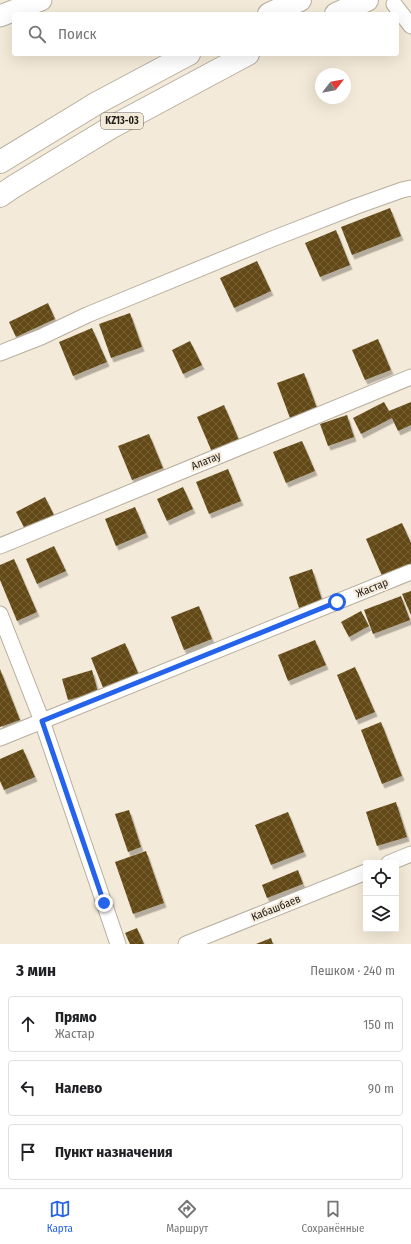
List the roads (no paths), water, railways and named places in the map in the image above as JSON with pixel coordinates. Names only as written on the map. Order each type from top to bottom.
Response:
[{"type":"highway","points":[[273,12],[300,0]]},
{"type":"highway","points":[[340,12],[367,0]]},
{"type":"highway","name":"KZ13-03","points":[[0,162],[97,103],[185,56]]},
{"type":"highway","name":"KZ13-03","points":[[0,196],[13,186],[110,128],[244,56]]},
{"type":"main road","points":[[0,16],[41,0]]},
{"type":"street","points":[[394,4],[411,26]]},
{"type":"street","points":[[0,353],[42,337],[87,315],[272,239],[357,206],[411,188]]},
{"type":"street","name":"Алатау","points":[[0,546],[411,377]]},
{"type":"street","name":"Жастар","points":[[0,738],[411,572]]},
{"type":"street","points":[[0,614],[42,721],[118,944]]},
{"type":"street","points":[[396,860],[411,854]]},
{"type":"street","name":"Кабашбаев","points":[[186,944],[363,873]]}]
